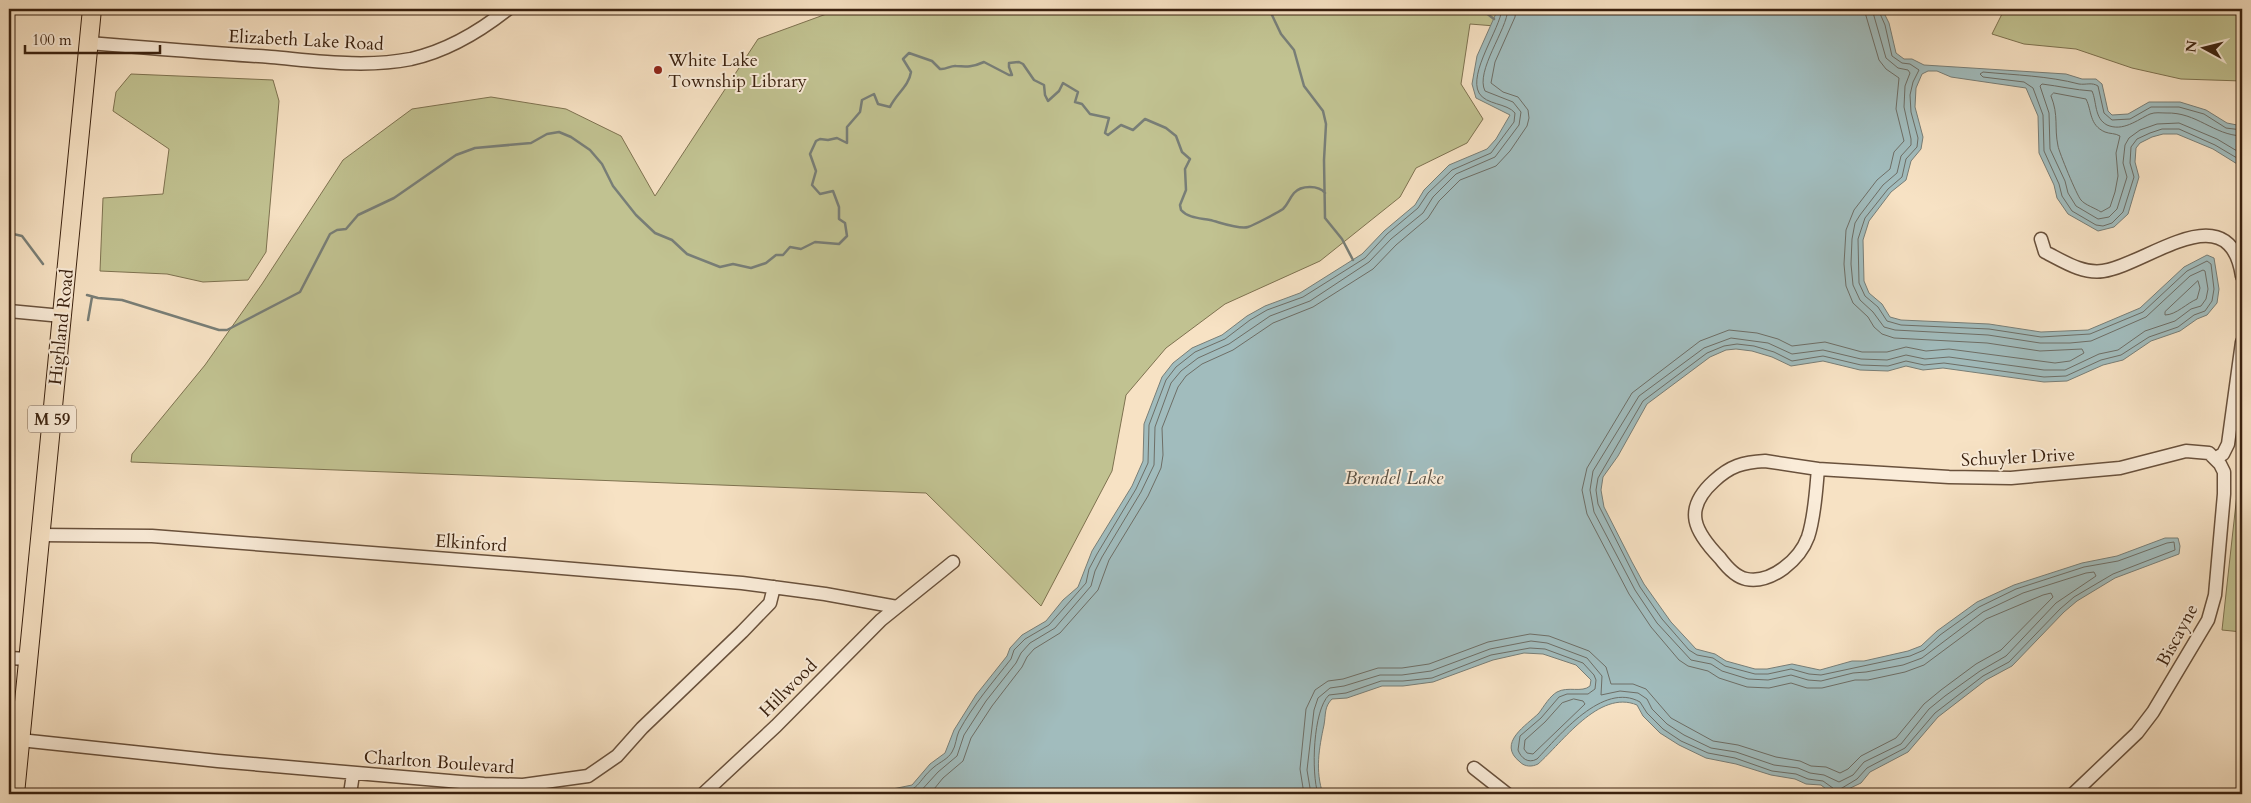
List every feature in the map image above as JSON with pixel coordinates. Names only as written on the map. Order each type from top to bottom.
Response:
[{"type":"highway","name":"Highland Road","points":[[15,794],[92,9]]},
{"type":"street","name":"Elizabeth Lake Road","points":[[89,43],[346,63],[392,61],[418,57],[454,44],[482,28],[508,9]]},
{"type":"street","points":[[2041,239],[2045,252],[2072,266],[2102,272],[2124,266],[2194,236],[2215,237],[2228,244],[2234,251],[2242,276]]},
{"type":"street","points":[[9,312],[62,316]]},
{"type":"street","points":[[2216,458],[2223,454],[2228,444],[2242,342]]},
{"type":"street","name":"Schuyler Drive","points":[[1818,469],[1808,538],[1797,556],[1782,569],[1762,578],[1746,579],[1730,570],[1699,534],[1694,520],[1699,500],[1705,489],[1726,470],[1743,462],[1765,461],[1818,469],[1950,478],[2011,478],[2120,468],[2186,452],[2202,452],[2216,458]]},
{"type":"street","name":"Biscayne","points":[[2073,794],[2137,733],[2153,712],[2208,620],[2215,595],[2224,494],[2224,472],[2216,458]]},
{"type":"street","name":"Elkinford","points":[[40,535],[152,536],[524,564],[774,587],[897,607]]},
{"type":"street","name":"Hillwood","points":[[703,794],[776,726],[881,620],[953,562]]},
{"type":"street","name":"Charlton Boulevard","points":[[20,740],[352,774],[523,785],[588,776],[617,756],[649,721],[753,621],[770,603],[774,587]]},
{"type":"street","points":[[9,658],[28,659]]},
{"type":"street","points":[[1474,768],[1507,794]]},
{"type":"street","points":[[350,794],[352,774]]},
{"type":"green space","points":[[840,9],[1874,9],[1870,56],[1470,24],[1461,84],[1483,119],[1467,143],[1416,168],[1400,197],[1320,261],[1225,304],[1166,348],[1126,395],[1112,471],[1041,606],[926,493],[131,462],[132,454],[205,365],[262,284],[343,160],[412,109],[491,97],[566,109],[621,136],[655,196],[758,39]]},
{"type":"green space","points":[[2019,9],[2242,9],[2242,81],[2181,79],[2132,68],[2076,49],[2024,44],[1992,34],[2002,14]]},
{"type":"green space","points":[[131,74],[273,80],[279,101],[266,252],[248,280],[203,282],[167,274],[100,271],[103,198],[163,194],[169,149],[113,111],[116,92]]},
{"type":"green space","points":[[2242,449],[2242,632],[2222,630]]},
{"type":"water","name":"Brendel Lake","points":[[1498,9],[1882,9],[1889,23],[1896,53],[1904,59],[1912,59],[1924,65],[2066,74],[2082,79],[2096,79],[2102,84],[2108,111],[2112,115],[2128,114],[2149,102],[2180,102],[2206,110],[2227,123],[2242,126],[2242,167],[2213,149],[2177,134],[2163,134],[2140,143],[2136,148],[2135,162],[2139,177],[2128,214],[2114,227],[2098,231],[2068,214],[2057,198],[2054,185],[2039,153],[2038,116],[2026,88],[1951,77],[1937,71],[1928,71],[1922,74],[1916,88],[1915,107],[1923,137],[1921,149],[1911,161],[1906,180],[1891,192],[1869,221],[1863,240],[1864,281],[1869,293],[1882,304],[1890,317],[1901,320],[1989,324],[2041,332],[2088,330],[2140,308],[2184,267],[2207,255],[2214,258],[2219,289],[2217,303],[2207,315],[2197,319],[2180,331],[2151,341],[2123,360],[2103,365],[2067,381],[2044,382],[1943,368],[1923,370],[1906,366],[1888,371],[1860,370],[1823,361],[1791,366],[1772,357],[1752,351],[1736,349],[1726,350],[1710,357],[1647,404],[1618,456],[1603,477],[1601,490],[1604,507],[1644,584],[1671,622],[1696,649],[1715,654],[1726,661],[1755,669],[1767,669],[1792,664],[1820,670],[1852,661],[1864,661],[1908,651],[1921,646],[1937,631],[1977,602],[2014,585],[2082,563],[2117,556],[2165,538],[2178,538],[2179,554],[2115,578],[2077,601],[2012,666],[1986,680],[1938,717],[1908,752],[1870,772],[1861,783],[1842,792],[1831,793],[1821,785],[1806,784],[1795,779],[1771,775],[1736,764],[1706,758],[1660,733],[1643,716],[1637,705],[1623,702],[1595,711],[1570,732],[1538,764],[1526,766],[1513,755],[1512,741],[1516,735],[1539,713],[1554,694],[1561,690],[1587,688],[1590,686],[1591,680],[1576,665],[1543,654],[1524,653],[1493,660],[1433,682],[1403,686],[1382,686],[1347,698],[1332,699],[1326,708],[1319,751],[1318,768],[1323,794],[868,794],[912,785],[930,764],[945,753],[954,730],[976,695],[1007,656],[1010,648],[1022,635],[1046,621],[1063,600],[1078,587],[1092,551],[1132,486],[1143,461],[1144,424],[1162,377],[1173,363],[1192,348],[1222,335],[1247,316],[1265,306],[1300,293],[1362,254],[1384,231],[1415,205],[1424,190],[1449,165],[1487,149],[1496,139],[1510,115],[1476,98],[1472,84],[1477,56]]},
{"type":"waterway","points":[[1273,9],[1271,13],[1281,34],[1294,50],[1304,86],[1323,111],[1326,124],[1324,160],[1325,218],[1342,239],[1353,260]]},
{"type":"waterway","points":[[1481,9],[1494,19]]},
{"type":"waterway","points":[[87,295],[122,300],[219,330],[227,330],[300,292],[330,234],[337,230],[346,229],[358,215],[394,198],[456,155],[475,148],[531,143],[547,134],[559,132],[571,137],[590,150],[602,164],[613,186],[636,215],[655,233],[672,240],[687,254],[720,267],[733,264],[751,268],[766,263],[776,255],[783,255],[790,247],[801,249],[815,242],[839,244],[847,236],[845,223],[839,219],[839,207],[833,191],[820,194],[812,185],[816,171],[810,154],[816,141],[820,139],[837,138],[847,143],[847,127],[860,112],[862,100],[874,94],[878,104],[890,107],[910,77],[911,72],[903,59],[909,53],[932,61],[940,69],[977,65],[984,62],[1009,75],[1012,75],[1009,63],[1019,62],[1023,64],[1034,80],[1044,85],[1048,101],[1059,91],[1063,83],[1078,92],[1075,102],[1082,104],[1090,114],[1109,118],[1105,133],[1108,135],[1121,125],[1133,130],[1145,119],[1166,128],[1176,136],[1182,152],[1190,159],[1185,169],[1186,190],[1180,205],[1181,210],[1191,216],[1244,228],[1283,209],[1294,193],[1301,188],[1319,188],[1325,193]]},
{"type":"waterway","points":[[9,233],[22,236],[43,264]]},
{"type":"waterway","points":[[88,320],[92,297]]},
{"type":"place","name":"White Lake Township Library","points":[[658,70]]}]
